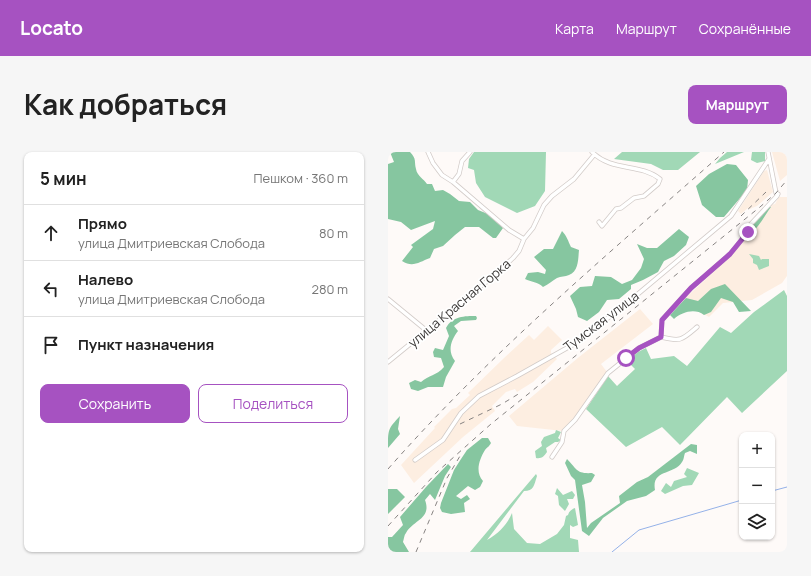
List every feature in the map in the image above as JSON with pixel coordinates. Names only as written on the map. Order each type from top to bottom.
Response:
[{"type":"street","points":[[428,152],[433,163],[442,175],[453,182],[509,230],[524,239]]},
{"type":"street","points":[[453,182],[459,174],[462,161],[470,152]]},
{"type":"street","points":[[661,337],[662,320],[691,288],[730,254],[748,232],[750,225],[778,194],[776,193],[768,152]]},
{"type":"street","points":[[593,153],[608,164],[647,172],[660,179],[658,184],[644,196],[634,198],[621,208],[616,209],[602,226],[599,222]]},
{"type":"street","name":"улица Красная Горка","points":[[388,362],[491,278],[513,258],[519,251],[524,239],[533,228],[544,205],[552,196],[574,179],[593,153]]},
{"type":"street","name":"Тумская улица","points":[[415,460],[443,440],[461,413],[479,396],[574,344],[626,304],[731,216],[769,159]]},
{"type":"street","points":[[388,299],[426,331]]},
{"type":"street","points":[[552,457],[562,442],[564,431],[575,420],[608,373],[639,348],[661,337],[676,341],[684,338],[698,327]]},
{"type":"shaded area","points":[[772,152],[787,152],[787,175],[780,181]]},
{"type":"shaded area","points":[[767,170],[773,192],[757,206],[750,209],[748,208],[741,214],[738,211],[764,171]]},
{"type":"shaded area","points":[[779,197],[787,197],[787,276],[782,283],[752,300],[723,303],[709,317],[681,302],[730,257],[771,207],[770,205],[775,204]]},
{"type":"shaded area","points":[[640,309],[653,324],[601,364],[607,372],[571,423],[563,431],[517,426],[509,416],[579,357]]},
{"type":"shaded area","points":[[548,326],[562,340],[551,350],[551,353],[557,359],[533,382],[517,392],[515,389],[506,392],[492,406],[495,411],[463,437],[414,483],[401,465],[435,428],[434,427],[452,409],[456,408],[470,395],[468,393],[504,358],[529,335],[534,340]]},
{"type":"green space","points":[[390,152],[410,152],[414,159],[418,174],[427,184],[432,184],[435,191],[443,190],[459,201],[470,202],[478,210],[488,214],[503,228],[496,238],[493,238],[479,227],[465,227],[443,246],[434,249],[430,258],[413,264],[402,261],[413,247],[411,245],[433,229],[435,221],[411,230],[401,222],[388,219],[388,164],[394,162]]},
{"type":"green space","points":[[474,152],[546,152],[545,191],[535,206],[517,213],[485,197],[476,183],[474,170],[468,168],[469,159]]},
{"type":"green space","points":[[622,152],[700,152],[678,170],[663,170],[651,164],[614,159]]},
{"type":"green space","points":[[727,152],[744,152],[715,164]]},
{"type":"green space","points":[[752,152],[765,152],[765,161],[757,163],[751,160]]},
{"type":"green space","points":[[727,164],[736,165],[748,180],[747,190],[724,217],[716,217],[702,205],[696,186],[709,174]]},
{"type":"green space","points":[[768,206],[771,207],[760,224],[752,232],[753,224]]},
{"type":"green space","points":[[679,229],[689,237],[686,245],[674,256],[664,261],[658,272],[631,285],[631,289],[619,299],[607,300],[599,312],[587,321],[578,317],[570,296],[580,287],[592,286],[595,276],[611,277],[622,284],[632,280],[641,268],[644,259],[637,244],[647,248],[657,248]]},
{"type":"green space","points":[[562,231],[571,247],[579,250],[575,271],[569,275],[557,278],[543,287],[537,283],[525,279],[528,273],[538,272],[545,274],[546,270],[534,257],[544,249],[553,249]]},
{"type":"green space","points":[[749,254],[759,256],[761,260],[769,259],[769,266],[759,270],[757,265],[753,263],[753,259]]},
{"type":"green space","points":[[725,284],[751,311],[739,312],[733,302],[721,298],[711,312],[704,315],[693,311],[681,314],[674,319],[670,315],[686,298],[698,301],[711,289]]},
{"type":"green space","points":[[784,290],[787,296],[787,371],[742,413],[727,397],[680,445],[662,427],[626,447],[586,409],[608,376],[617,386],[635,369],[627,361],[638,352],[646,348],[651,359],[674,356],[687,366],[720,327],[731,333],[754,312]]},
{"type":"green space","points":[[476,316],[476,320],[461,321],[454,326],[458,331],[453,338],[451,346],[451,353],[455,361],[446,377],[443,387],[428,387],[418,391],[411,389],[409,383],[415,380],[421,382],[444,367],[441,358],[434,357],[433,352],[435,348],[443,350],[449,336],[446,328],[449,324],[455,319]]},
{"type":"green space","points":[[400,416],[398,429],[400,434],[388,448],[388,437],[390,430]]},
{"type":"green space","points":[[556,430],[561,432],[558,438],[561,440],[546,448],[547,452],[543,457],[536,458],[535,451],[542,446],[541,442],[544,437],[555,433]]},
{"type":"green space","points":[[482,438],[488,438],[491,443],[485,450],[479,466],[479,474],[483,481],[480,487],[475,490],[468,486],[456,496],[461,499],[467,495],[470,499],[464,503],[465,512],[451,514],[442,512],[440,508],[441,503],[454,470],[467,450]]},
{"type":"green space","points":[[691,444],[697,445],[697,454],[690,451],[685,453],[683,461],[679,466],[660,475],[655,483],[655,490],[646,496],[627,501],[603,518],[589,536],[582,531],[575,480],[571,476],[565,463],[567,459],[580,472],[592,473],[595,475],[591,482],[582,485],[587,528],[591,523],[620,503],[619,496],[637,482],[648,477]]},
{"type":"green space","points":[[448,464],[451,467],[445,476],[435,500],[430,494],[425,500],[426,511],[424,515],[409,529],[405,535],[403,542],[409,552],[388,552],[388,537],[392,537],[403,525],[400,517]]},
{"type":"green space","points":[[687,468],[699,473],[692,485],[683,486],[665,494],[661,491],[666,483],[671,487],[674,481],[687,477],[684,474]]},
{"type":"green space","points":[[536,474],[537,476],[532,489],[524,491],[487,540],[502,528],[512,513],[514,529],[527,543],[540,544],[557,534],[564,525],[566,516],[575,508],[578,525],[573,527],[570,525],[570,538],[578,540],[579,552],[470,552]]},
{"type":"green space","points":[[557,488],[563,495],[572,491],[575,495],[573,499],[567,499],[569,504],[565,511],[559,505],[558,496],[555,494]]},
{"type":"green space","points":[[388,489],[397,489],[405,497],[388,514]]},
{"type":"waterway","points":[[775,490],[787,487]]},
{"type":"waterway","points":[[612,552],[639,530],[739,501]]},
{"type":"railway","points":[[388,469],[467,385],[551,305],[724,152]]},
{"type":"railway","points":[[388,526],[437,472],[491,424],[760,207],[776,193],[787,180]]},
{"type":"railway","points":[[741,216],[766,192]]},
{"type":"railway","points":[[460,424],[502,404],[520,393]]},
{"type":"railway","points":[[416,552],[447,478],[460,456]]},
{"type":"route","points":[[626,358],[639,348],[661,337],[662,320],[691,288],[730,254],[748,232]]}]
